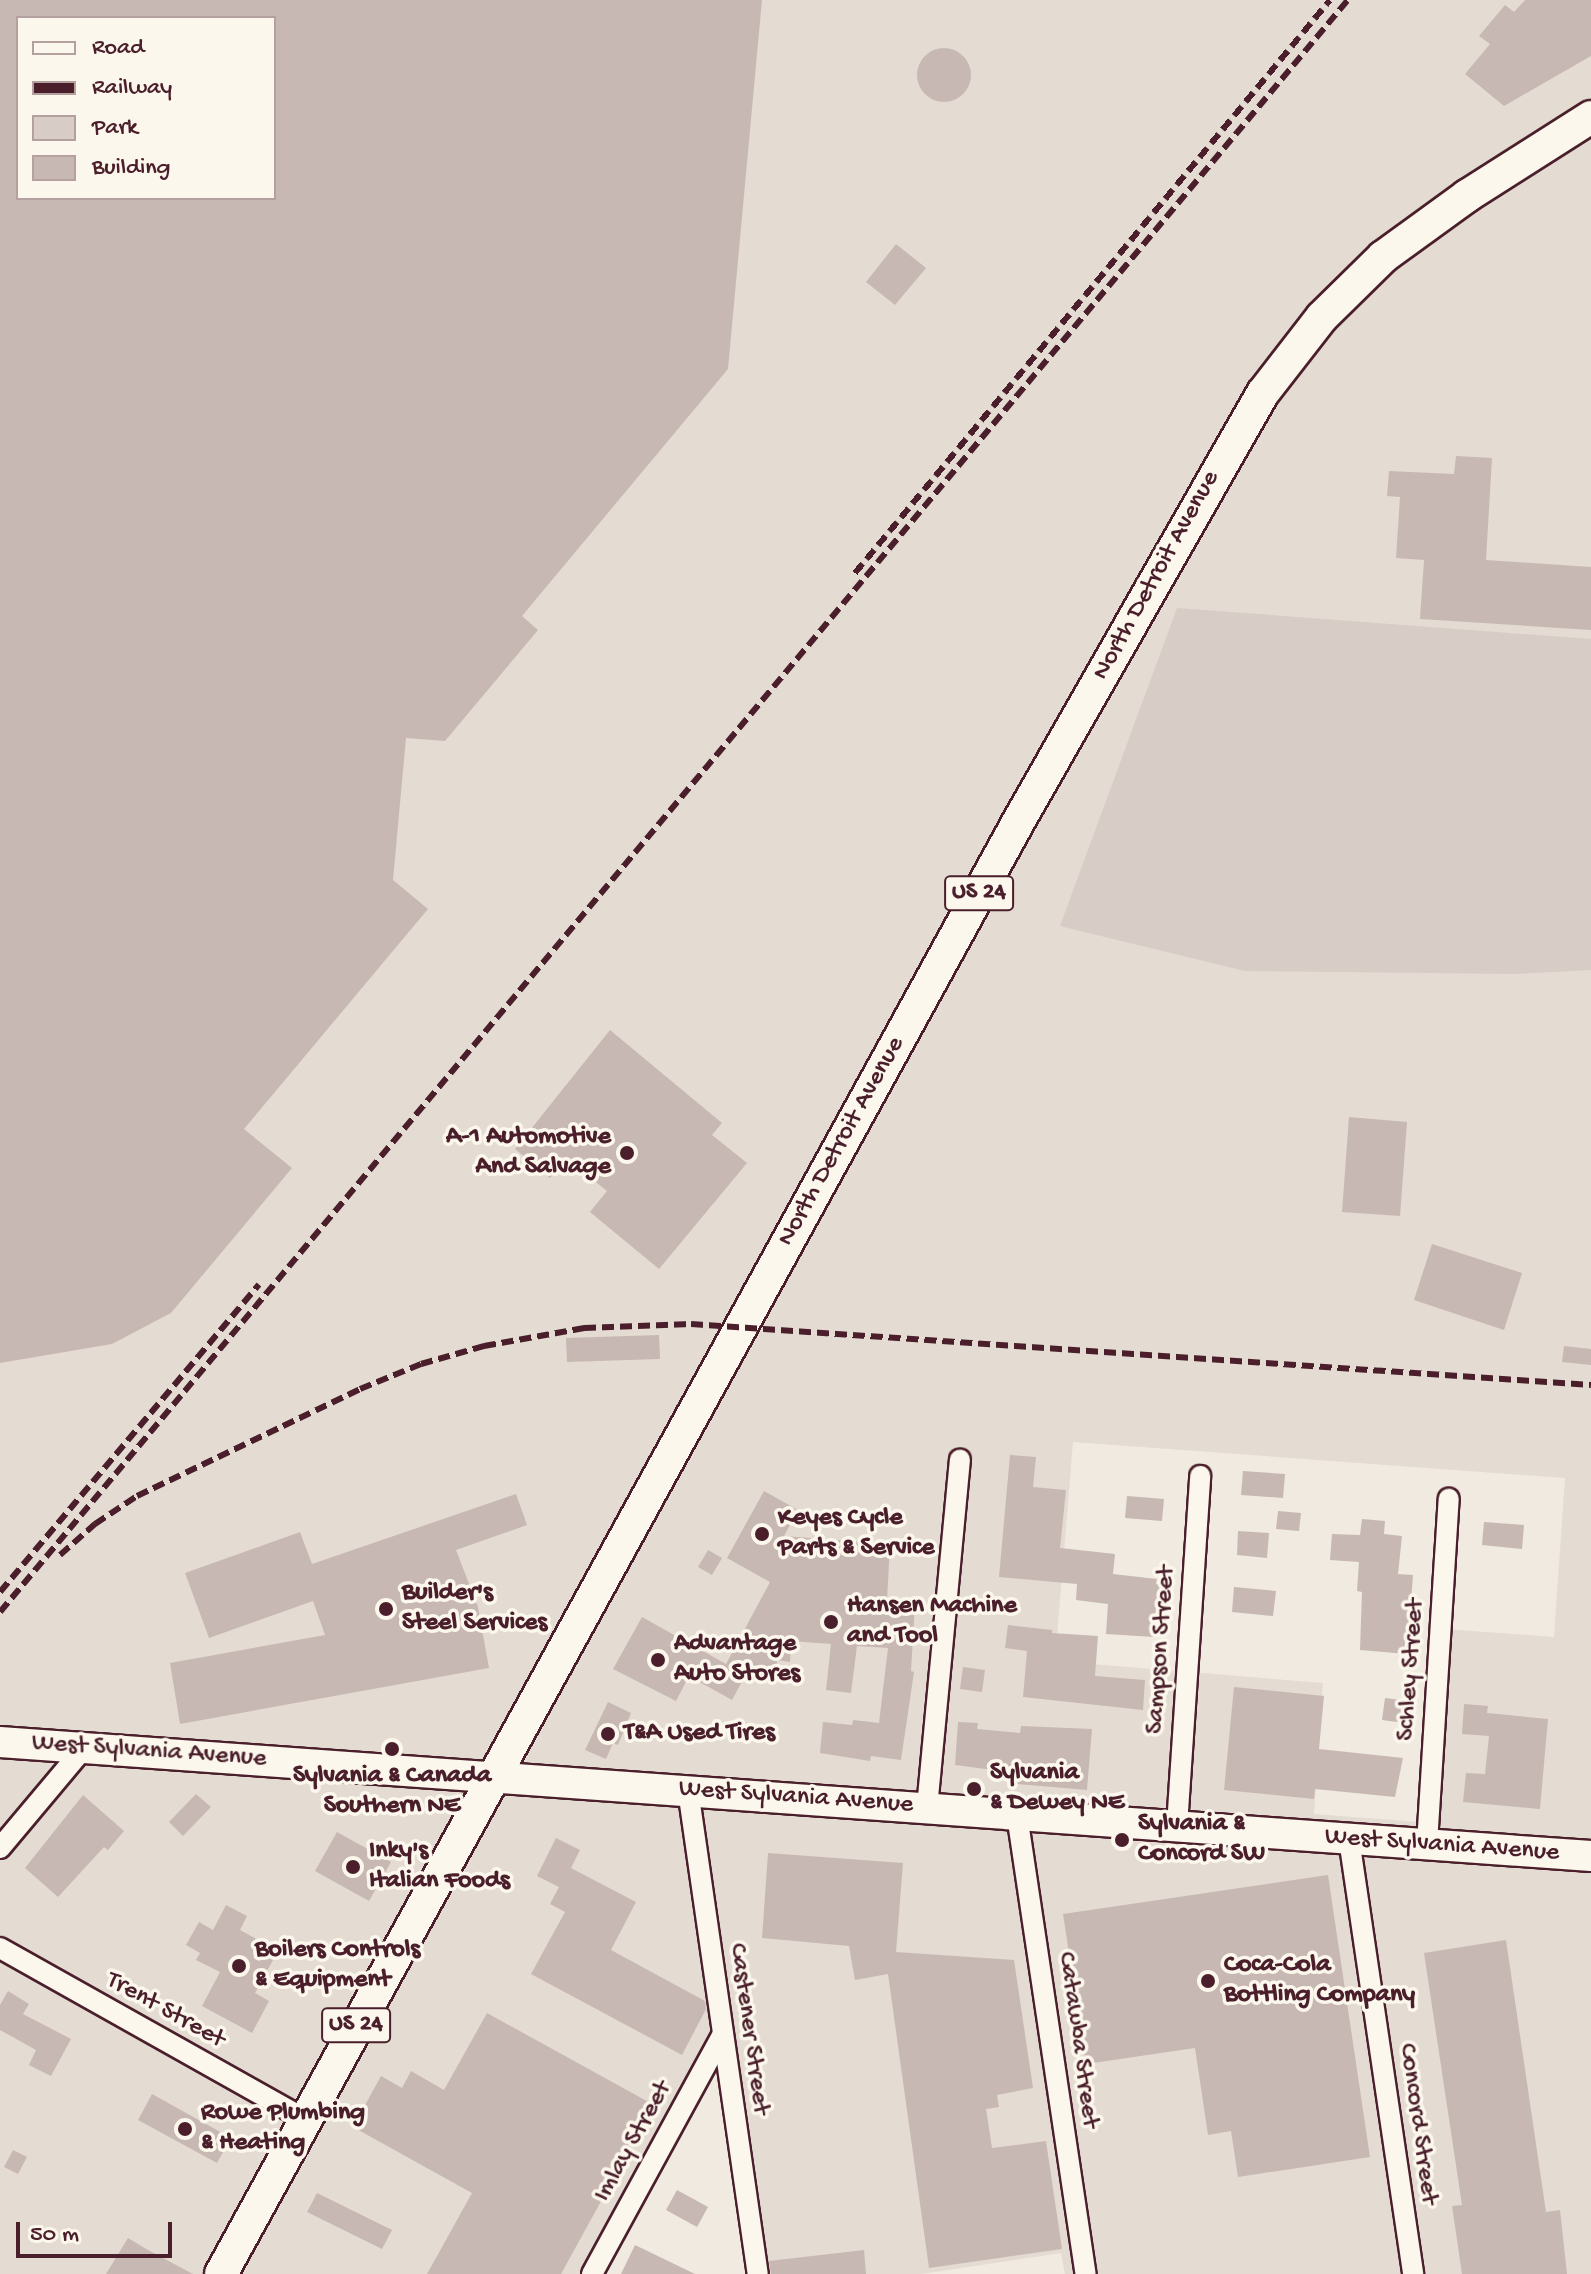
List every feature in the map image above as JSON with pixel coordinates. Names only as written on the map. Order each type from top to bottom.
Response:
[{"type":"main road","name":"North Detroit Avenue","points":[[221,2274],[491,1776],[1017,824],[1263,393],[1322,317],[1383,257],[1467,196],[1591,117]]},
{"type":"main road","name":"West Sylvania Avenue","points":[[0,1742],[1591,1856]]},
{"type":"street","points":[[927,1808],[960,1460]]},
{"type":"street","name":"Sampson Street","points":[[1177,1826],[1200,1476]]},
{"type":"street","name":"Schley Street","points":[[1427,1844],[1449,1499]]},
{"type":"street","points":[[0,1848],[84,1748]]},
{"type":"street","name":"Castener Street","points":[[688,1790],[758,2274]]},
{"type":"street","name":"Catawba Street","points":[[1017,1815],[1086,2274]]},
{"type":"street","name":"Concord Street","points":[[1349,1839],[1413,2274]]},
{"type":"street","name":"Trent Street","points":[[0,1948],[305,2119]]},
{"type":"street","name":"Imlay Street","points":[[592,2274],[723,2034]]},
{"type":"shaded area","points":[[0,0],[1591,0],[1591,2274],[1065,2274],[1061,2253],[921,2274],[763,2274],[723,2036],[592,2274],[0,2274]],"holes":[[[1073,1442],[1565,1478],[1554,1637],[1445,1629],[1432,1823],[1314,1814],[1323,1683],[1055,1661]]]},
{"type":"green space","points":[[1177,608],[1591,639],[1591,970],[1517,974],[1245,971],[1060,926]]},
{"type":"building","points":[[0,0],[762,0],[728,369],[522,616],[538,630],[445,741],[406,738],[393,880],[428,909],[244,1129],[292,1168],[171,1313],[112,1344],[0,1363]]},
{"type":"building","points":[[1525,0],[1591,0],[1591,56],[1504,106],[1465,74],[1490,44],[1479,36],[1505,5],[1514,12]]},
{"type":"building","points":[[944,48],[963,56],[971,75],[963,94],[944,102],[925,94],[917,75],[925,56]]},
{"type":"building","points":[[896,244],[926,268],[895,305],[866,282]]},
{"type":"building","points":[[1456,456],[1492,458],[1486,560],[1591,567],[1591,630],[1420,619],[1424,560],[1396,558],[1400,497],[1387,496],[1389,471],[1454,474]]},
{"type":"building","name":"A-1 Automotive And Salvage","points":[[610,1030],[722,1123],[712,1135],[747,1163],[659,1269],[590,1212],[607,1191],[567,1159],[550,1178],[515,1149]]},
{"type":"building","points":[[1349,1117],[1407,1122],[1400,1216],[1342,1212]]},
{"type":"building","points":[[1432,1244],[1522,1273],[1504,1330],[1414,1300]]},
{"type":"building","points":[[659,1335],[660,1359],[567,1362],[566,1338]]},
{"type":"building","points":[[1564,1346],[1591,1349],[1591,1365],[1562,1362]]},
{"type":"building","points":[[1010,1455],[1036,1457],[1033,1487],[1066,1490],[1060,1548],[1115,1554],[1113,1574],[1157,1579],[1156,1584],[1160,1585],[1154,1637],[1106,1634],[1108,1604],[1076,1600],[1077,1584],[999,1577]]},
{"type":"building","points":[[1243,1471],[1285,1474],[1283,1498],[1241,1495]]},
{"type":"building","points":[[764,1491],[798,1510],[784,1536],[890,1544],[887,1601],[915,1603],[911,1671],[914,1672],[901,1760],[871,1756],[870,1761],[820,1753],[823,1722],[852,1725],[853,1720],[879,1723],[888,1648],[857,1646],[851,1693],[826,1690],[831,1644],[791,1641],[790,1662],[777,1660],[777,1680],[744,1678],[732,1700],[689,1676],[676,1701],[613,1669],[642,1617],[726,1664],[770,1582],[727,1558]]},
{"type":"building","name":"Builder's Steel Services","points":[[516,1494],[527,1525],[456,1550],[478,1607],[489,1668],[180,1724],[170,1663],[325,1635],[313,1601],[209,1638],[185,1573],[300,1532],[312,1564]]},
{"type":"building","points":[[1127,1496],[1164,1499],[1162,1521],[1125,1518]]},
{"type":"building","points":[[1278,1511],[1301,1513],[1299,1531],[1276,1529]]},
{"type":"building","points":[[1362,1519],[1385,1521],[1384,1534],[1402,1536],[1398,1574],[1413,1575],[1407,1654],[1360,1650],[1362,1592],[1357,1591],[1359,1562],[1330,1560],[1332,1534],[1360,1535]]},
{"type":"building","points":[[1484,1522],[1524,1525],[1522,1549],[1482,1545]]},
{"type":"building","points":[[1238,1531],[1269,1533],[1267,1558],[1237,1555]]},
{"type":"building","points":[[708,1550],[722,1558],[712,1575],[698,1567]]},
{"type":"building","points":[[1234,1587],[1276,1591],[1273,1616],[1232,1612]]},
{"type":"building","points":[[1008,1625],[1052,1630],[1052,1633],[1098,1636],[1095,1676],[1145,1680],[1143,1710],[1023,1697],[1027,1651],[1005,1648]]},
{"type":"building","points":[[963,1667],[985,1670],[982,1692],[960,1689]]},
{"type":"building","points":[[1234,1687],[1324,1696],[1319,1749],[1403,1758],[1395,1797],[1315,1789],[1314,1799],[1224,1790]]},
{"type":"building","points":[[1385,1698],[1408,1701],[1405,1723],[1382,1720]]},
{"type":"building","name":"T&A Used Tires","points":[[608,1702],[631,1713],[618,1745],[613,1743],[606,1759],[585,1750]]},
{"type":"building","points":[[1464,1704],[1488,1706],[1487,1713],[1548,1719],[1540,1809],[1463,1802],[1466,1773],[1485,1774],[1489,1736],[1462,1734]]},
{"type":"building","points":[[958,1722],[978,1723],[977,1729],[1020,1733],[1021,1726],[1092,1729],[1087,1790],[1017,1784],[1017,1773],[955,1765]]},
{"type":"building","points":[[196,1794],[211,1807],[183,1836],[169,1822]]},
{"type":"building","points":[[83,1795],[124,1831],[108,1850],[104,1847],[58,1897],[25,1868]]},
{"type":"building","name":"Inky's Italian Foods","points":[[337,1832],[391,1862],[369,1901],[315,1871]]},
{"type":"building","points":[[556,1838],[580,1850],[571,1868],[636,1902],[611,1950],[705,2001],[706,2009],[682,2055],[531,1974],[565,1912],[550,1904],[559,1887],[537,1876]]},
{"type":"building","points":[[768,1853],[903,1863],[896,1952],[1014,1960],[1033,2088],[997,2095],[999,2107],[986,2109],[992,2148],[1046,2141],[1062,2249],[929,2268],[888,1974],[855,1980],[849,1946],[762,1938]]},
{"type":"building","name":"Coca-Cola Bottling Company","points":[[1328,1875],[1370,2157],[1238,2177],[1231,2131],[1208,2135],[1195,2048],[1086,2064],[1063,1914]]},
{"type":"building","name":"Boilers Controls & Equipment","points":[[226,1905],[247,1916],[240,1930],[278,1951],[255,1993],[269,2001],[252,2033],[202,2006],[220,1972],[196,1960],[200,1953],[186,1945],[199,1922],[213,1930]]},
{"type":"building","points":[[1506,1940],[1546,2212],[1560,2210],[1567,2274],[1462,2274],[1452,2206],[1462,2205],[1424,1953]]},
{"type":"building","points":[[8,1991],[29,2004],[23,2014],[71,2039],[51,2076],[29,2065],[36,2050],[0,2030],[0,2005]]},
{"type":"building","points":[[487,2013],[654,2105],[561,2274],[427,2274],[472,2193],[353,2127],[381,2076],[402,2088],[411,2071],[444,2090]]},
{"type":"building","name":"Rowe Plumbing & Heating","points":[[152,2094],[231,2138],[217,2163],[138,2120]]},
{"type":"building","points":[[13,2150],[27,2157],[18,2174],[4,2167]]},
{"type":"building","points":[[677,2190],[708,2207],[697,2227],[666,2210]]},
{"type":"building","points":[[317,2193],[392,2230],[382,2249],[307,2212]]},
{"type":"building","points":[[128,2238],[148,2250],[193,2274],[106,2274]]},
{"type":"building","points":[[635,2245],[695,2274],[621,2274]]},
{"type":"building","points":[[864,2250],[866,2274],[771,2274],[769,2261]]},
{"type":"railway","points":[[855,573],[1330,0]]},
{"type":"railway","points":[[0,1612],[1348,0]]},
{"type":"railway","points":[[0,1592],[259,1284]]},
{"type":"railway","points":[[60,1555],[95,1524],[137,1496],[360,1389],[421,1364],[484,1346],[584,1328],[691,1324],[1591,1385]]},
{"type":"place","name":"A-1 Automotive And Salvage","points":[[627,1153]]},
{"type":"place","name":"Keyes Cycle Parts & Service","points":[[762,1534]]},
{"type":"place","name":"Builder's Steel Services","points":[[386,1609]]},
{"type":"place","name":"Hansen Machine and Tool","points":[[831,1622]]},
{"type":"place","name":"Advantage Auto Stores","points":[[658,1660]]},
{"type":"place","name":"T&A Used Tires","points":[[608,1734]]},
{"type":"place","name":"Sylvania & Canada Southern NE","points":[[392,1749]]},
{"type":"place","name":"Sylvania & Dewey NE","points":[[974,1789]]},
{"type":"place","name":"Sylvania & Concord SW","points":[[1122,1840]]},
{"type":"place","name":"Inky's Italian Foods","points":[[353,1867]]},
{"type":"place","name":"Boilers Controls & Equipment","points":[[239,1966]]},
{"type":"place","name":"Coca-Cola Bottling Company","points":[[1208,1981]]},
{"type":"place","name":"Rowe Plumbing & Heating","points":[[185,2129]]}]
